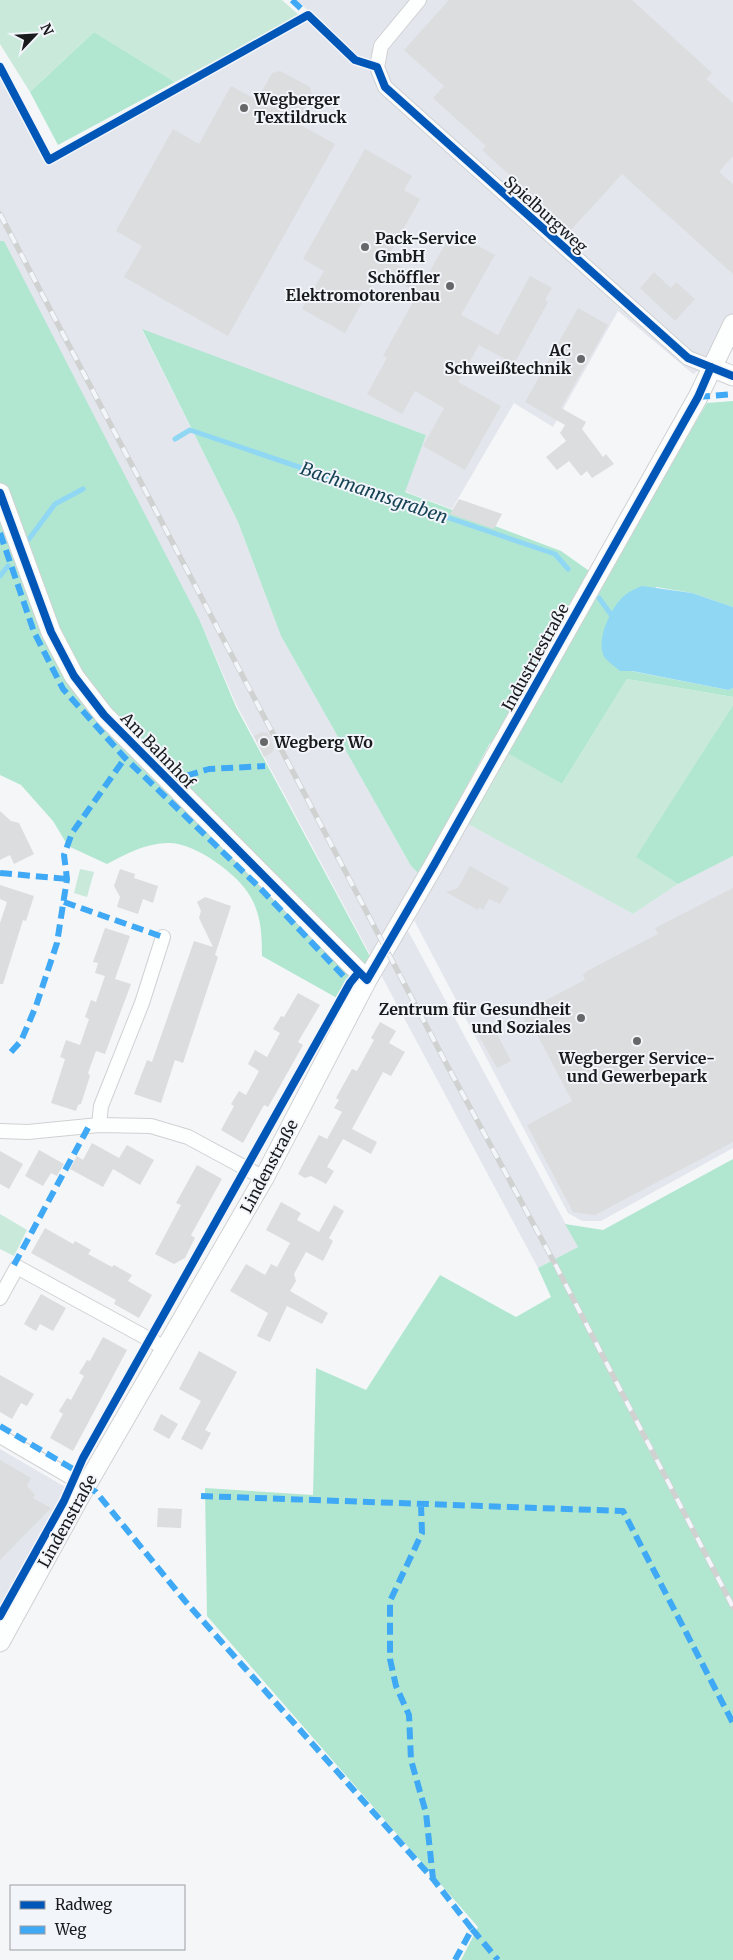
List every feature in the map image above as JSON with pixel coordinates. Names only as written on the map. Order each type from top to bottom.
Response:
[{"type":"street","name":"Spielburgweg","points":[[419,0],[381,46],[377,67],[385,87],[688,358],[711,367]]},
{"type":"street","name":"Industriestraße","points":[[366,980],[434,866],[698,397],[733,324]]},
{"type":"street","points":[[711,367],[733,376]]},
{"type":"street","name":"Am Bahnhof","points":[[0,493],[51,632],[74,676],[104,714],[366,980]]},
{"type":"street","points":[[100,1125],[101,1106],[142,1003],[163,937]]},
{"type":"street","name":"Lindenstraße","points":[[0,1642],[86,1486],[167,1349],[264,1178],[366,980]]},
{"type":"street","points":[[0,1131],[28,1132],[100,1125],[151,1126],[188,1137],[264,1178]]},
{"type":"street","points":[[0,1298],[17,1267],[167,1349]]},
{"type":"street","points":[[0,1436],[86,1486]]},
{"type":"shaded area","points":[[296,0],[733,0],[733,350],[693,374],[618,311],[553,427],[514,403],[452,509],[404,491],[426,435],[142,330],[238,522],[281,636],[411,866],[419,874],[399,914],[578,1247],[538,1268],[237,706],[200,621],[0,380],[0,76],[48,163],[301,23],[310,12]]},
{"type":"shaded area","points":[[468,824],[633,914],[678,884],[733,856],[733,1148],[601,1221],[582,1221],[568,1213],[414,920]]},
{"type":"shaded area","points":[[0,1449],[67,1488],[1,1606],[0,1606]]},
{"type":"green space","points":[[0,0],[282,0],[300,16],[175,82],[94,32],[30,92],[0,44]]},
{"type":"green space","points":[[94,32],[175,82],[58,145],[30,92]]},
{"type":"green space","points":[[0,241],[4,241],[200,621],[236,707],[380,975],[362,1012],[262,956],[260,925],[254,903],[236,878],[214,861],[190,848],[178,844],[160,843],[144,847],[107,864],[68,846],[53,821],[21,785],[0,775]]},
{"type":"green space","points":[[142,329],[426,435],[405,492],[561,551],[602,580],[707,403],[733,401],[733,607],[692,593],[656,587],[620,671],[631,671],[728,690],[733,688],[733,697],[627,679],[562,784],[490,743],[419,874],[411,866],[281,636],[238,522]]},
{"type":"green space","points":[[627,679],[733,697],[733,705],[717,730],[649,865],[678,884],[633,914],[468,824],[507,752],[562,784]]},
{"type":"green space","points":[[733,705],[733,856],[678,884],[636,857]]},
{"type":"green space","points":[[80,869],[94,872],[87,897],[74,893]]},
{"type":"green space","points":[[733,1159],[733,1960],[461,1960],[478,1927],[207,1616],[205,1488],[313,1495],[316,1368],[366,1390],[440,1275],[516,1317],[551,1297],[538,1268],[578,1247],[565,1224],[603,1230]]},
{"type":"green space","points":[[0,1214],[27,1230],[14,1256],[0,1249]]},
{"type":"water","points":[[642,586],[692,593],[733,607],[733,688],[728,690],[632,671],[620,671],[605,658],[602,652],[602,636],[612,612],[622,598]]},
{"type":"building","points":[[449,0],[632,0],[712,73],[706,79],[733,103],[733,156],[719,172],[733,184],[733,274],[622,174],[571,230],[482,150],[486,146],[433,98],[444,86],[404,50]]},
{"type":"building","points":[[280,71],[310,87],[312,95],[297,123],[335,144],[228,336],[124,277],[142,246],[116,231],[173,129],[199,144],[231,86],[257,100],[272,73]]},
{"type":"building","points":[[365,149],[412,176],[404,190],[420,199],[387,259],[425,280],[452,232],[495,255],[461,315],[498,335],[530,276],[552,288],[545,300],[548,302],[514,364],[479,345],[458,382],[501,406],[465,470],[423,446],[444,408],[415,391],[402,414],[367,394],[387,358],[383,356],[418,293],[380,271],[345,333],[302,309],[324,271],[303,259]]},
{"type":"building","points":[[654,272],[671,288],[676,282],[695,299],[675,321],[640,288]]},
{"type":"building","points":[[578,308],[608,325],[561,408],[586,422],[582,429],[603,457],[606,454],[614,464],[592,478],[587,471],[581,476],[569,461],[557,470],[546,457],[566,441],[560,433],[565,425],[525,402]]},
{"type":"building","points":[[459,499],[502,514],[494,529],[450,514]]},
{"type":"building","name":"Wegberg Wo","points":[[262,732],[268,733],[274,748],[272,753],[264,757],[254,736]]},
{"type":"building","points":[[0,811],[11,821],[19,823],[34,854],[14,864],[10,855],[0,860]]},
{"type":"building","points":[[470,866],[509,888],[500,904],[489,899],[483,910],[479,907],[478,910],[446,892],[458,888]]},
{"type":"building","points":[[120,869],[135,874],[134,878],[158,886],[153,903],[143,899],[138,914],[117,907],[120,897],[114,886]]},
{"type":"building","points":[[0,885],[34,896],[26,921],[23,920],[3,984],[0,984],[0,923],[7,902],[0,899]]},
{"type":"building","name":"Wegberger Service- und Gewerbepark","points":[[733,888],[733,1142],[595,1215],[573,1212],[527,1125],[572,1101],[531,1023],[527,1025],[521,1013],[585,980],[583,975],[587,971],[658,934],[655,928]]},
{"type":"building","points":[[205,897],[231,906],[215,955],[218,957],[183,1063],[175,1060],[161,1103],[134,1094],[147,1060],[152,1062],[194,941],[213,947],[199,918],[201,911],[197,902]]},
{"type":"building","points":[[105,928],[130,936],[115,979],[131,984],[105,1054],[96,1051],[88,1073],[90,1076],[81,1104],[78,1105],[76,1111],[51,1103],[65,1059],[60,1057],[66,1040],[80,1045],[89,1019],[85,1017],[91,1000],[96,1002],[105,976],[95,973],[98,963],[93,962]]},
{"type":"building","points":[[298,993],[320,1005],[298,1042],[303,1045],[268,1107],[264,1105],[243,1143],[221,1130],[234,1106],[231,1104],[239,1091],[246,1095],[259,1071],[248,1064],[255,1050],[267,1057],[280,1033],[273,1029],[281,1016],[284,1017]]},
{"type":"building","points":[[380,1022],[396,1031],[389,1043],[405,1052],[391,1076],[383,1072],[352,1129],[377,1142],[371,1154],[343,1139],[327,1167],[334,1171],[326,1184],[311,1176],[305,1178],[298,1174],[319,1135],[327,1139],[342,1112],[334,1108],[339,1100],[336,1098],[352,1069],[357,1071],[374,1040],[371,1038]]},
{"type":"building","points":[[494,1028],[511,1061],[497,1068],[479,1036]]},
{"type":"building","points":[[92,1143],[119,1158],[127,1145],[154,1160],[140,1185],[113,1169],[103,1187],[70,1169],[77,1156],[83,1160]]},
{"type":"building","points":[[39,1150],[64,1164],[57,1176],[51,1173],[43,1186],[25,1176]]},
{"type":"building","points":[[0,1151],[23,1164],[9,1189],[0,1184]]},
{"type":"building","points":[[197,1165],[222,1179],[191,1235],[195,1238],[185,1258],[174,1264],[155,1254],[181,1205],[176,1203]]},
{"type":"building","points":[[281,1202],[301,1213],[297,1220],[319,1232],[334,1205],[344,1211],[329,1238],[333,1241],[323,1261],[306,1252],[294,1274],[296,1281],[290,1291],[328,1313],[322,1324],[287,1306],[270,1342],[257,1336],[268,1313],[230,1291],[246,1264],[265,1275],[271,1264],[277,1267],[290,1243],[266,1230]]},
{"type":"building","points":[[45,1228],[73,1244],[75,1241],[91,1250],[88,1254],[132,1275],[128,1281],[152,1295],[139,1318],[114,1304],[116,1300],[31,1253]]},
{"type":"building","points":[[41,1294],[66,1308],[53,1331],[40,1324],[36,1331],[24,1324]]},
{"type":"building","points":[[103,1337],[127,1350],[73,1451],[50,1438],[63,1414],[59,1411],[67,1398],[71,1400],[84,1376],[79,1373],[87,1360],[90,1361]]},
{"type":"building","points":[[199,1351],[237,1372],[205,1430],[211,1433],[202,1450],[181,1439],[201,1401],[179,1389]]},
{"type":"building","points":[[0,1375],[34,1394],[27,1406],[21,1403],[12,1419],[0,1412]]},
{"type":"building","points":[[161,1414],[178,1424],[169,1439],[153,1430]]},
{"type":"building","points":[[0,1460],[31,1478],[27,1486],[35,1495],[33,1498],[51,1508],[0,1560]]},
{"type":"building","points":[[158,1508],[182,1509],[181,1528],[157,1527]]},
{"type":"waterway","name":"Bachmannsgraben","points":[[175,439],[190,430],[555,554],[568,569]]},
{"type":"waterway","name":"Bachmannsgraben","points":[[29,539],[55,504],[83,489]]},
{"type":"waterway","name":"Bachmannsgraben","points":[[0,576],[8,566]]},
{"type":"waterway","name":"Bachmannsgraben","points":[[599,598],[615,620]]},
{"type":"railway","points":[[0,214],[448,1067],[554,1262],[733,1607]]},
{"type":"marked path","points":[[292,0],[310,17]]},
{"type":"marked path","points":[[698,397],[733,394]]},
{"type":"marked path","points":[[0,533],[34,632],[63,689],[125,758],[259,887],[350,983]]},
{"type":"marked path","points":[[11,1052],[21,1041],[36,1006],[57,943],[67,879],[64,855],[72,833],[125,758]]},
{"type":"marked path","points":[[169,781],[209,769],[265,766]]},
{"type":"marked path","points":[[0,873],[67,879]]},
{"type":"marked path","points":[[64,902],[163,937]]},
{"type":"marked path","points":[[14,1265],[89,1126]]},
{"type":"marked path","points":[[0,1426],[78,1472]]},
{"type":"marked path","points":[[86,1486],[96,1492],[185,1601],[433,1879],[472,1929],[455,1960]]},
{"type":"marked path","points":[[201,1496],[623,1511],[733,1723]]},
{"type":"marked path","points":[[421,1504],[422,1533],[390,1601],[390,1659],[396,1686],[409,1715],[411,1760],[426,1813],[433,1879]]},
{"type":"marked path","points":[[472,1929],[498,1960]]},
{"type":"cycle path","points":[[0,67],[49,160],[308,15],[355,60],[377,67],[385,87],[688,358],[733,376]]},
{"type":"cycle path","points":[[0,493],[51,632],[74,676],[104,715],[367,980],[698,397],[711,367]]},
{"type":"cycle path","points":[[0,1616],[64,1501],[83,1458],[350,983],[359,972]]},
{"type":"place","name":"Wegberger Textildruck","points":[[244,108]]},
{"type":"place","name":"Pack-Service GmbH","points":[[365,247]]},
{"type":"place","name":"Schöffler Elektromotorenbau","points":[[450,286]]},
{"type":"place","name":"AC Schweißtechnik","points":[[581,359]]},
{"type":"place","name":"Wegberg Wo","points":[[264,742]]},
{"type":"place","name":"Zentrum für Gesundheit und Soziales","points":[[581,1018]]},
{"type":"place","name":"Wegberger Service- und Gewerbepark","points":[[637,1041]]}]
